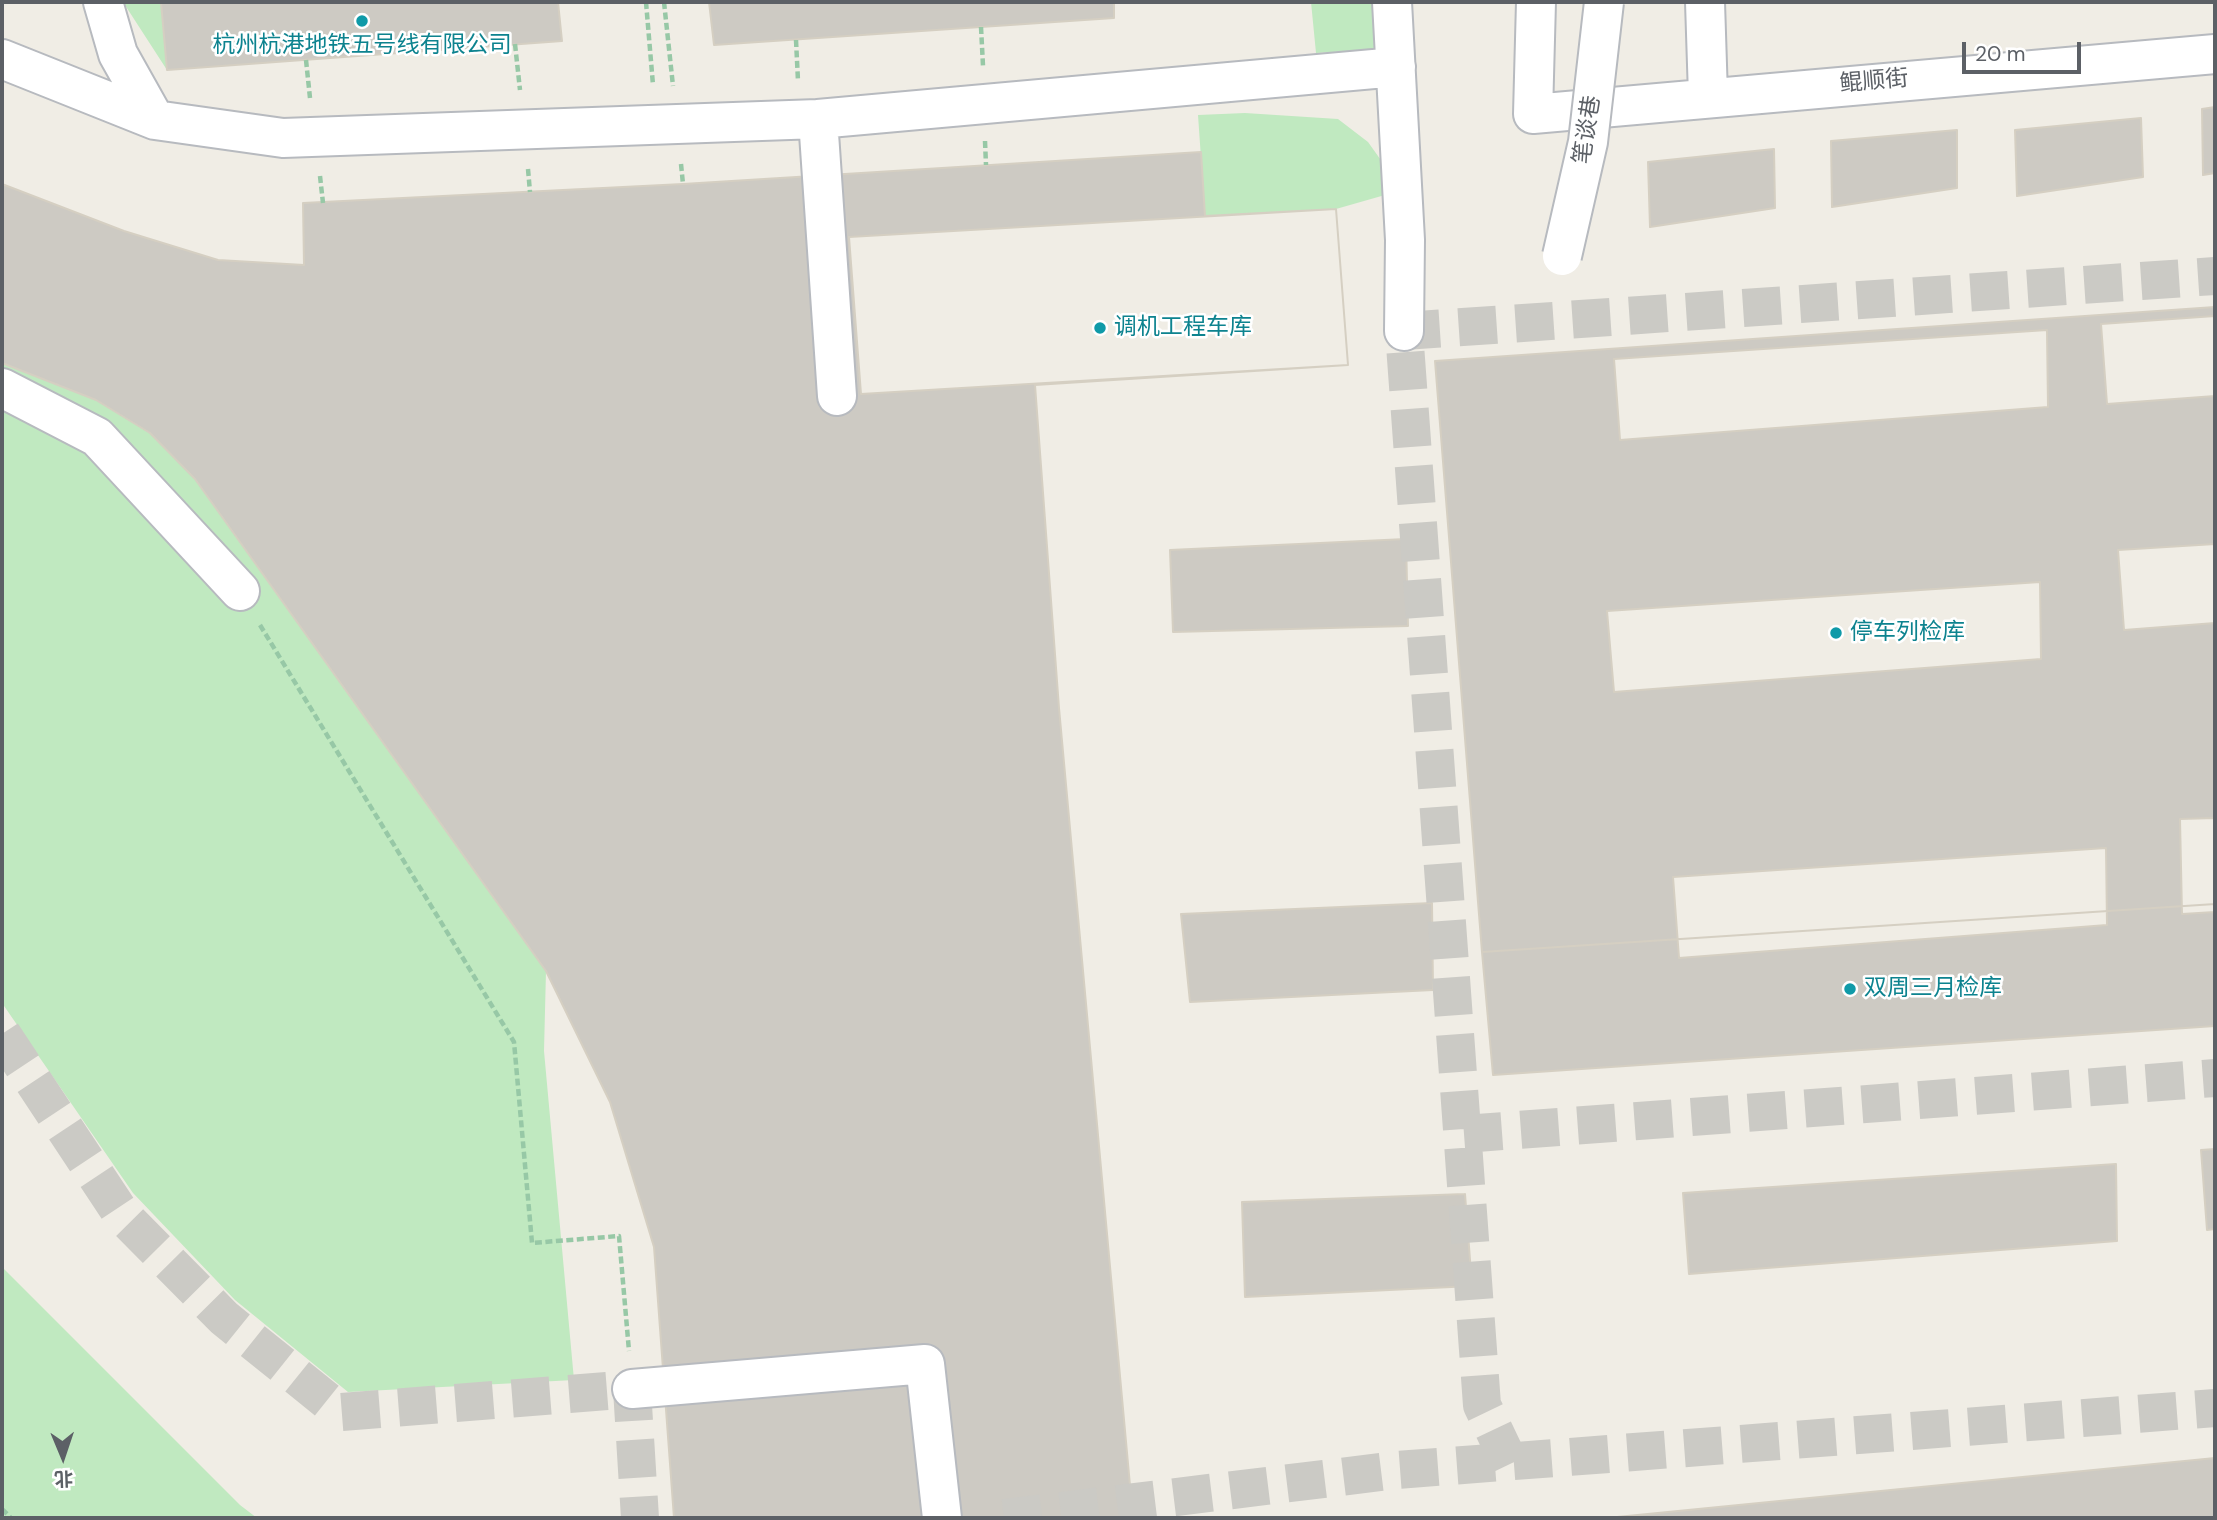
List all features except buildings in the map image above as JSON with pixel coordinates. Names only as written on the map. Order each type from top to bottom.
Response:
[{"type":"street","points":[[103,2],[118,54],[155,120]]},
{"type":"street","points":[[1392,2],[1405,240],[1404,331]]},
{"type":"street","name":"鲲顺街","points":[[1536,2],[1533,114],[1708,96],[2215,54]]},
{"type":"street","name":"笔谈巷","points":[[1562,256],[1588,142],[1604,2]]},
{"type":"street","points":[[1705,2],[1708,96]]},
{"type":"street","points":[[2,59],[155,120],[283,138],[818,120],[1396,67]]},
{"type":"street","points":[[818,120],[837,396]]},
{"type":"street","points":[[2,388],[97,437],[240,591]]},
{"type":"street","points":[[632,1389],[925,1363],[942,1518]]},
{"type":"path","points":[[646,2],[654,97]]},
{"type":"path","points":[[240,591],[514,1042],[532,1243],[619,1236],[632,1389]]},
{"type":"path","points":[[2,1508],[11,1518]]},
{"type":"green space","points":[[123,2],[161,2],[167,70]]},
{"type":"green space","points":[[1311,2],[1382,2],[1385,49],[1316,53]]},
{"type":"green space","points":[[1245,113],[1338,119],[1368,142],[1383,163],[1385,195],[1336,209],[1205,216],[1198,115]]},
{"type":"green space","points":[[2,363],[96,400],[150,433],[195,479],[546,971],[544,1051],[574,1380],[348,1392],[235,1300],[133,1193],[2,1003]]},
{"type":"green space","points":[[2,1267],[240,1505],[257,1518],[2,1518]]},
{"type":"tunnel","points":[[1510,1464],[1482,1405],[1404,331],[2215,276]]},
{"type":"tunnel","points":[[2,1034],[122,1215],[224,1318],[341,1412],[632,1389],[640,1518]]},
{"type":"tunnel","points":[[1464,1134],[2215,1078]]},
{"type":"tunnel","points":[[1004,1518],[1397,1470],[2215,1408]]},
{"type":"place","name":"杭州杭港地铁五号线有限公司","points":[[362,21]]},
{"type":"place","name":"调机工程车库","points":[[1100,328]]},
{"type":"place","name":"停车列检库","points":[[1836,633]]},
{"type":"place","name":"双周三月检库","points":[[1850,989]]}]
